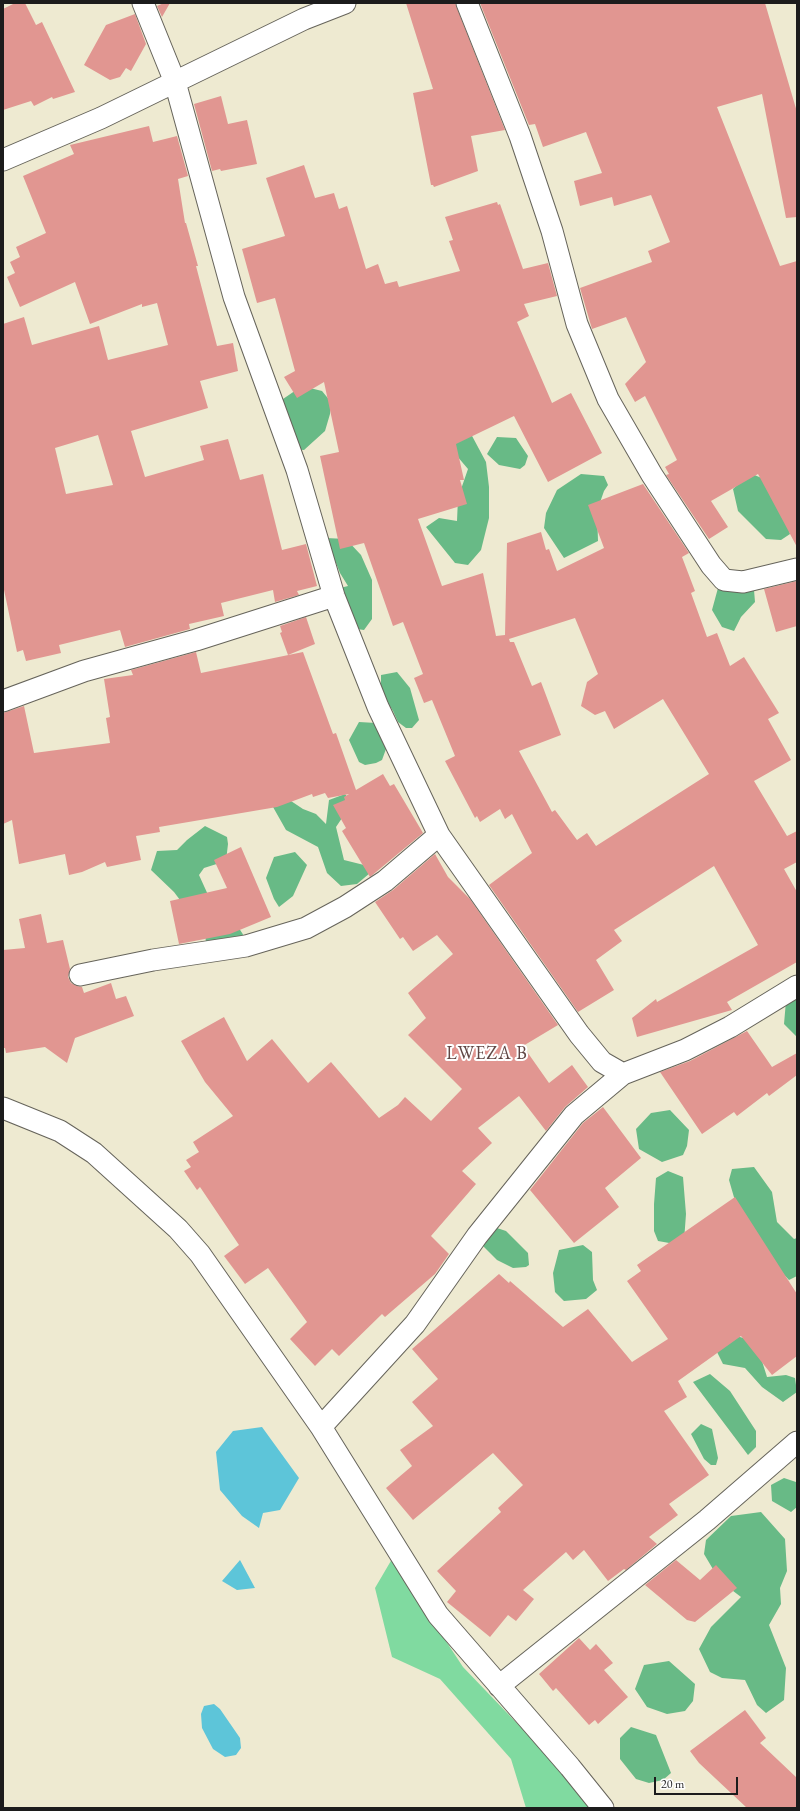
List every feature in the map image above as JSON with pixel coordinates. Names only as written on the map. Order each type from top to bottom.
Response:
[{"type":"street","points":[[144,3],[175,82],[234,297],[296,470],[334,596],[378,707],[439,835],[579,1034],[602,1062],[623,1074]]},
{"type":"street","points":[[3,160],[51,141],[304,19],[345,3]]},
{"type":"street","points":[[467,3],[520,136],[552,231],[577,324],[608,399],[645,462],[711,565],[724,580],[744,582],[797,569]]},
{"type":"street","points":[[3,701],[84,671],[196,640],[334,596]]},
{"type":"street","points":[[80,975],[153,960],[246,946],[306,928],[345,907],[386,881],[439,835]]},
{"type":"street","points":[[322,1427],[415,1324],[477,1236],[574,1115],[623,1074],[685,1050],[730,1027],[797,986]]},
{"type":"street","points":[[3,1108],[60,1131],[94,1153],[178,1228],[200,1254],[322,1427],[438,1615],[603,1808]]},
{"type":"street","points":[[499,1686],[707,1520],[797,1442]]},
{"type":"green space","points":[[302,386],[322,391],[331,402],[330,414],[325,431],[304,450],[280,448],[273,428],[283,399]]},
{"type":"green space","points":[[449,427],[471,434],[486,462],[489,487],[489,518],[481,550],[468,565],[455,563],[426,527],[439,518],[457,521],[458,498],[468,469],[451,449]]},
{"type":"green space","points":[[497,437],[516,438],[528,456],[525,465],[520,469],[499,465],[487,454]]},
{"type":"green space","points":[[750,473],[766,480],[784,511],[790,534],[781,540],[766,539],[738,511],[733,489]]},
{"type":"green space","points":[[581,474],[604,476],[608,485],[604,491],[597,511],[598,541],[564,558],[544,528],[546,513],[557,490]]},
{"type":"green space","points":[[326,538],[346,539],[361,555],[372,580],[372,619],[364,630],[336,626],[327,608],[328,591],[348,586],[340,573]]},
{"type":"green space","points":[[744,576],[754,590],[755,602],[741,617],[734,631],[722,627],[712,610],[718,588]]},
{"type":"green space","points":[[397,672],[410,688],[419,720],[412,728],[406,728],[398,722],[381,692],[381,675]]},
{"type":"green space","points":[[359,722],[376,723],[386,749],[382,760],[365,765],[359,762],[349,740]]},
{"type":"green space","points":[[345,794],[352,803],[336,827],[344,860],[368,866],[370,873],[357,884],[341,886],[327,873],[318,847],[286,830],[273,807],[285,797],[303,809],[316,814],[326,824],[329,800]]},
{"type":"green space","points":[[205,826],[227,837],[228,844],[226,861],[204,868],[199,875],[214,908],[235,922],[244,936],[206,942],[204,927],[186,908],[174,892],[151,870],[157,851],[177,850]]},
{"type":"green space","points":[[295,852],[307,865],[293,896],[279,907],[274,899],[266,878],[274,857]]},
{"type":"green space","points":[[797,994],[797,1037],[784,1024],[786,1001]]},
{"type":"green space","points":[[670,1110],[689,1130],[687,1146],[683,1155],[662,1162],[639,1149],[636,1129],[651,1113]]},
{"type":"green space","points":[[754,1167],[772,1192],[777,1222],[794,1239],[797,1238],[797,1276],[789,1280],[764,1253],[740,1218],[729,1180],[732,1169]]},
{"type":"green space","points":[[668,1171],[683,1177],[686,1214],[684,1241],[675,1244],[658,1241],[654,1231],[656,1178]]},
{"type":"green space","points":[[491,1226],[506,1231],[528,1253],[529,1265],[526,1267],[513,1268],[497,1260],[481,1244]]},
{"type":"green space","points":[[583,1245],[592,1252],[593,1280],[597,1290],[586,1299],[564,1301],[555,1292],[553,1273],[559,1250]]},
{"type":"green space","points":[[740,1337],[756,1342],[767,1377],[786,1375],[795,1378],[797,1392],[783,1402],[762,1387],[745,1368],[723,1364],[714,1346],[724,1338]]},
{"type":"green space","points":[[710,1374],[730,1391],[756,1431],[756,1447],[748,1455],[693,1382]]},
{"type":"green space","points":[[701,1424],[712,1429],[718,1458],[716,1465],[711,1465],[704,1459],[691,1434]]},
{"type":"green space","points":[[784,1478],[796,1482],[797,1486],[797,1507],[791,1512],[772,1501],[771,1485]]},
{"type":"green space","points":[[761,1512],[785,1539],[787,1571],[780,1588],[781,1604],[769,1625],[786,1668],[784,1700],[766,1713],[757,1705],[745,1680],[722,1678],[710,1672],[699,1649],[711,1627],[741,1597],[720,1581],[704,1554],[706,1540],[731,1516]]},
{"type":"green space","points":[[392,1559],[463,1667],[558,1766],[591,1808],[526,1808],[511,1759],[440,1679],[392,1657],[375,1588]]},
{"type":"green space","points":[[669,1661],[695,1684],[693,1701],[685,1711],[667,1714],[647,1707],[635,1689],[644,1665]]},
{"type":"green space","points":[[631,1727],[656,1735],[671,1773],[663,1780],[649,1783],[636,1779],[620,1759],[620,1738]]},
{"type":"water","points":[[262,1427],[299,1478],[280,1510],[263,1513],[259,1528],[242,1516],[220,1490],[216,1452],[233,1431]]},
{"type":"water","points":[[240,1560],[255,1588],[237,1590],[222,1581]]},
{"type":"water","points":[[214,1704],[220,1709],[240,1738],[241,1748],[236,1755],[225,1757],[213,1749],[202,1728],[201,1714],[204,1706]]},
{"type":"building","points":[[15,3],[25,3],[36,25],[42,22],[75,92],[53,99],[52,97],[34,106],[31,101],[3,110],[3,9]]},
{"type":"building","points":[[164,3],[170,3],[162,17],[157,6]]},
{"type":"building","points":[[406,3],[455,3],[505,130],[471,136],[478,171],[434,187],[431,185],[413,93],[433,89]]},
{"type":"building","points":[[480,3],[765,3],[797,112],[797,217],[786,218],[762,94],[717,107],[780,266],[797,261],[797,547],[758,474],[711,501],[728,527],[709,539],[666,475],[669,474],[665,467],[677,460],[645,396],[635,402],[625,384],[646,362],[626,317],[592,329],[580,288],[652,262],[648,251],[670,242],[651,195],[614,206],[612,197],[580,206],[574,181],[602,173],[586,132],[543,147],[535,124],[529,125]]},
{"type":"building","points":[[135,14],[146,44],[131,71],[126,68],[120,77],[110,80],[84,65],[106,25]]},
{"type":"building","points":[[221,96],[228,124],[247,120],[257,164],[221,171],[220,169],[212,171],[194,104]]},
{"type":"building","points":[[149,126],[153,142],[177,136],[188,176],[178,179],[185,223],[198,266],[196,266],[217,346],[233,343],[238,371],[200,381],[208,408],[131,431],[145,477],[204,460],[200,446],[228,439],[240,480],[263,474],[282,550],[306,544],[317,586],[297,591],[299,595],[275,602],[273,590],[221,603],[224,616],[189,624],[190,629],[125,647],[120,630],[59,645],[61,653],[26,661],[23,650],[17,652],[3,585],[3,324],[24,317],[32,345],[99,326],[108,360],[168,345],[157,303],[142,307],[142,304],[90,324],[75,282],[20,307],[7,277],[15,273],[10,262],[20,257],[16,247],[46,233],[23,176],[74,154],[70,145]],"holes":[[[98,435],[113,485],[66,494],[55,448]]]},
{"type":"building","points":[[304,165],[315,198],[334,193],[339,209],[347,206],[366,269],[378,264],[385,284],[397,281],[399,287],[460,271],[449,241],[453,240],[445,217],[497,202],[498,205],[500,204],[523,269],[548,263],[557,296],[524,304],[529,316],[517,322],[552,403],[571,393],[602,453],[548,482],[514,416],[456,444],[464,480],[460,480],[467,504],[418,519],[442,586],[483,573],[496,636],[505,635],[507,543],[541,532],[546,550],[549,549],[557,571],[604,548],[588,505],[643,484],[689,553],[682,557],[695,591],[691,593],[707,637],[717,633],[730,666],[744,657],[779,713],[768,719],[791,760],[754,781],[787,836],[797,831],[797,862],[784,869],[797,892],[797,962],[727,1002],[732,1010],[637,1037],[632,1018],[656,999],[657,1002],[758,945],[714,866],[614,930],[622,941],[596,960],[614,990],[578,1012],[489,885],[532,853],[512,814],[505,819],[500,809],[480,822],[477,816],[475,818],[445,761],[455,756],[432,700],[424,703],[414,678],[423,674],[403,622],[393,626],[364,543],[340,549],[320,456],[339,452],[324,382],[297,398],[284,377],[295,371],[275,298],[257,303],[242,249],[285,236],[266,178]],"holes":[[[575,618],[598,674],[587,682],[581,706],[595,715],[605,711],[614,729],[663,699],[709,774],[596,846],[587,833],[577,840],[555,810],[552,812],[519,751],[561,735],[541,682],[532,686],[514,642],[510,642],[509,639]]]},
{"type":"building","points":[[797,581],[797,626],[776,632],[764,589]]},
{"type":"building","points":[[306,617],[315,644],[288,655],[280,633],[282,632],[280,626]]},
{"type":"building","points":[[196,652],[201,673],[303,652],[333,734],[336,733],[356,790],[383,774],[390,786],[394,784],[423,833],[370,877],[342,831],[346,828],[333,805],[345,800],[344,797],[349,794],[328,798],[325,793],[313,797],[312,794],[277,807],[159,827],[160,832],[136,836],[141,860],[107,867],[105,862],[82,872],[69,875],[65,854],[19,864],[12,820],[3,824],[3,713],[24,706],[34,753],[110,743],[106,718],[110,717],[104,679],[133,675],[131,670]]},
{"type":"building","points":[[241,847],[271,917],[230,934],[179,944],[170,901],[227,888],[214,860]]},
{"type":"building","points":[[435,854],[448,877],[470,899],[558,1025],[523,1046],[549,1083],[572,1065],[588,1087],[565,1107],[546,1131],[519,1096],[478,1128],[492,1143],[462,1171],[476,1184],[431,1236],[449,1254],[435,1274],[385,1317],[382,1314],[339,1356],[332,1349],[315,1366],[290,1339],[307,1322],[268,1268],[245,1284],[224,1256],[239,1245],[200,1187],[197,1190],[184,1171],[191,1167],[186,1160],[199,1152],[193,1142],[233,1116],[205,1082],[181,1041],[224,1017],[247,1061],[272,1039],[308,1083],[331,1062],[379,1118],[398,1105],[405,1097],[431,1121],[462,1089],[408,1035],[426,1018],[408,993],[453,954],[437,935],[413,951],[403,937],[400,939],[375,902],[393,890]]},
{"type":"building","points":[[41,914],[47,943],[63,940],[70,969],[68,977],[71,983],[82,987],[84,993],[111,983],[116,999],[126,996],[134,1016],[75,1038],[67,1063],[45,1047],[6,1053],[5,1048],[3,1048],[3,950],[25,948],[19,919]]},
{"type":"building","points":[[747,1031],[772,1067],[797,1053],[797,1075],[769,1096],[767,1093],[737,1116],[734,1112],[702,1134],[660,1072],[690,1061]]},
{"type":"building","points":[[603,1107],[641,1158],[605,1188],[619,1207],[574,1243],[530,1190],[583,1123]]},
{"type":"building","points":[[735,1197],[797,1294],[797,1356],[772,1375],[741,1336],[678,1381],[687,1397],[664,1411],[709,1475],[669,1504],[678,1515],[649,1537],[657,1544],[626,1570],[624,1569],[608,1581],[584,1550],[573,1560],[566,1552],[523,1590],[534,1599],[516,1621],[508,1615],[490,1637],[447,1602],[456,1591],[437,1571],[501,1512],[498,1508],[523,1485],[493,1453],[413,1520],[386,1488],[412,1466],[400,1450],[433,1426],[412,1402],[438,1379],[412,1349],[499,1274],[509,1283],[510,1281],[563,1327],[588,1309],[632,1362],[668,1339],[627,1281],[641,1271],[637,1265]]},
{"type":"building","points":[[676,1560],[700,1580],[716,1565],[737,1588],[695,1622],[687,1620],[645,1585]]},
{"type":"building","points":[[579,1638],[590,1650],[596,1644],[613,1663],[604,1670],[628,1697],[598,1724],[595,1720],[589,1725],[556,1688],[553,1691],[539,1674]]},
{"type":"building","points":[[745,1710],[766,1738],[760,1743],[797,1778],[797,1808],[747,1808],[699,1763],[690,1751]]},
{"type":"district","name":"LWEZA B","points":[[487,1054]]}]
